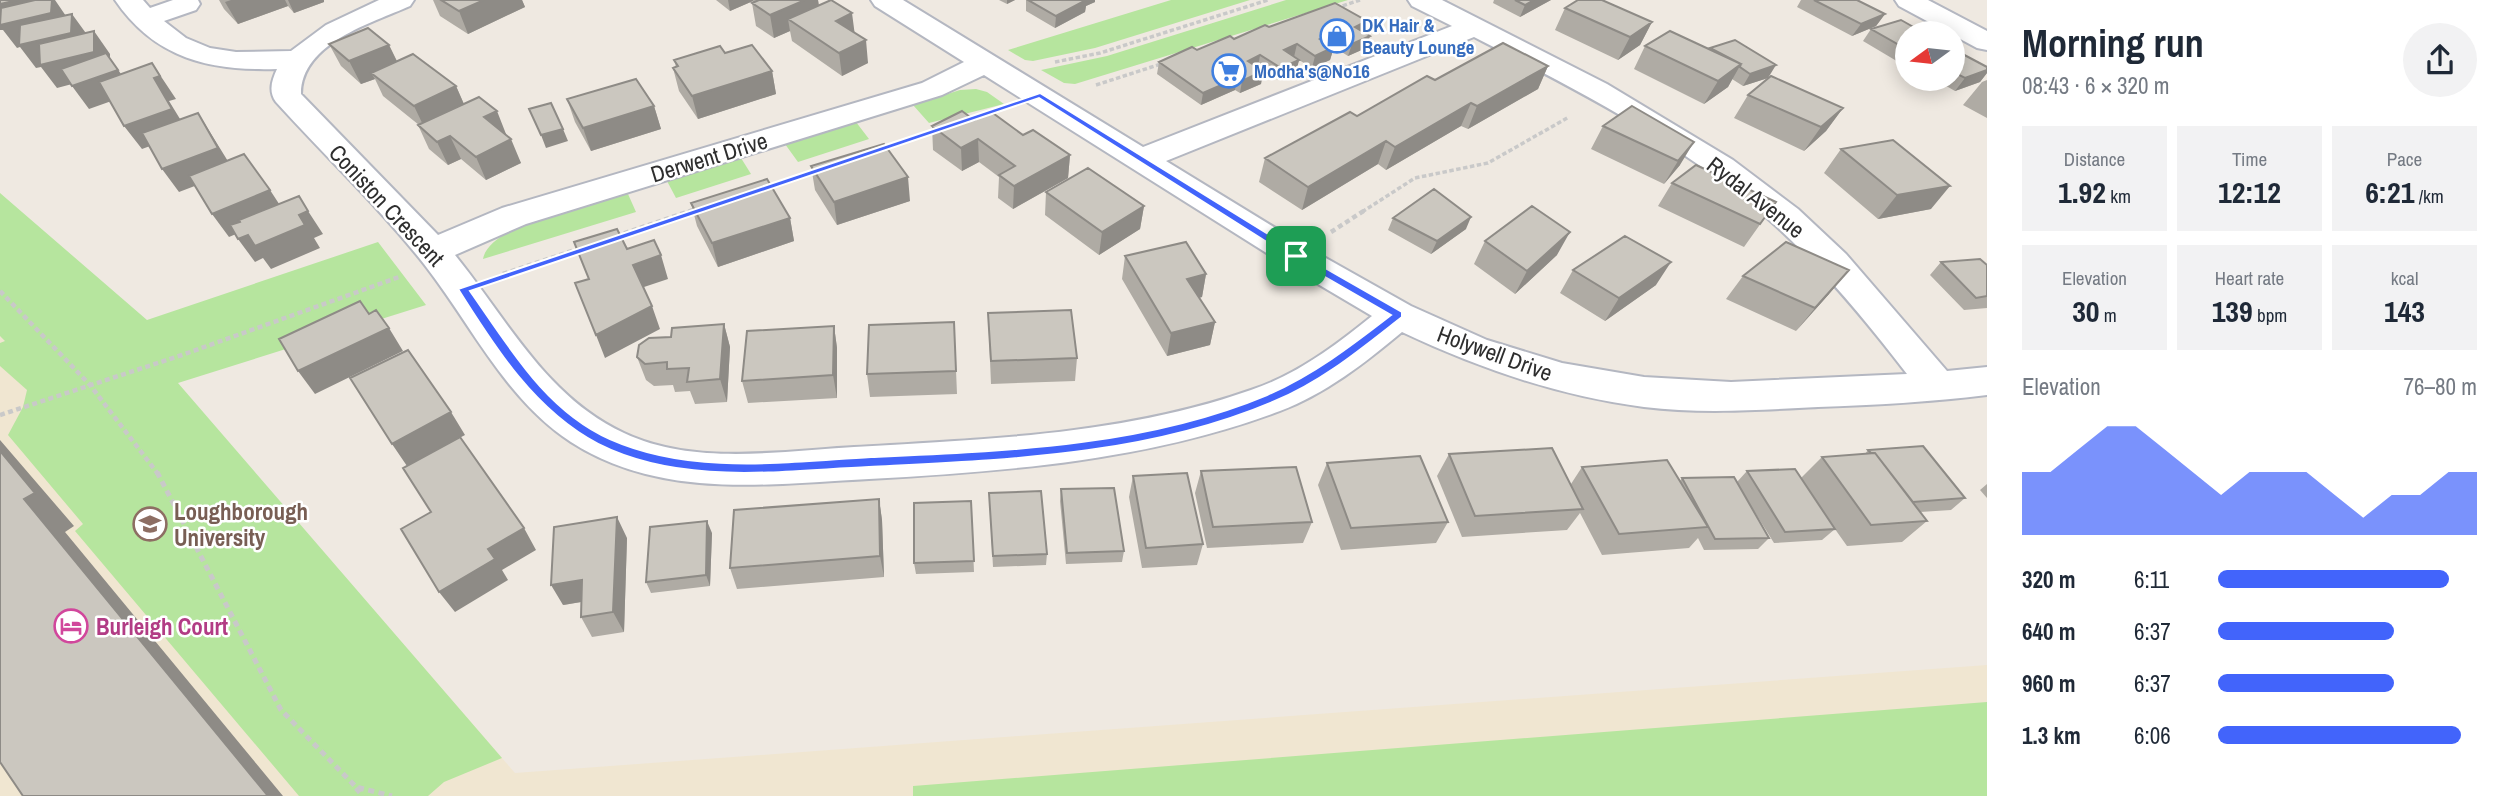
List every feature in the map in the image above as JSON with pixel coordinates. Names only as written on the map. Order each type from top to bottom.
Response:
[{"type":"street","points":[[137,9],[175,43],[195,53],[225,59],[298,59],[318,40],[401,0]]},
{"type":"street","name":"Holywell Drive","points":[[884,0],[1296,256],[1398,315],[1474,350],[1562,377],[1644,392],[1731,397],[1938,387],[1987,381]]},
{"type":"street","name":"Rydal Avenue","points":[[1421,0],[1606,96],[1690,146],[1762,197],[1831,260],[1887,322],[1938,387]]},
{"type":"street","points":[[1908,0],[1987,42]]},
{"type":"street","points":[[137,9],[187,4]]},
{"type":"street","points":[[1142,159],[1475,27]]},
{"type":"street","name":"Coniston Crescent","points":[[298,59],[287,78],[286,96],[446,268],[528,382],[577,426],[604,441],[676,465],[750,468],[1001,456],[1109,442],[1183,428],[1270,399],[1325,372],[1398,315]]},
{"type":"street","name":"Derwent Drive","points":[[446,268],[470,233],[514,216],[994,68]]},
{"type":"path","points":[[994,68],[1100,52],[1268,0]]},
{"type":"path","points":[[1334,8],[1360,0]]},
{"type":"path","points":[[961,121],[1165,63]]},
{"type":"path","points":[[1296,256],[1415,178],[1488,163],[1606,96]]},
{"type":"path","points":[[869,152],[948,126]]},
{"type":"path","points":[[764,187],[817,170]]},
{"type":"path","points":[[607,239],[699,209]]},
{"type":"path","points":[[0,415],[446,268],[594,244]]},
{"type":"path","points":[[0,291],[90,385],[155,468],[281,710],[363,796]]},
{"type":"path","points":[[356,787],[392,796]]},
{"type":"shaded area","name":"Loughborough University","points":[[0,193],[177,383],[515,773],[1987,665],[1987,796],[0,796]]},
{"type":"green space","points":[[1171,0],[1250,0],[1095,48],[1033,61],[1025,60],[1008,50]]},
{"type":"green space","points":[[1286,0],[1348,0],[1075,84],[1064,83],[1041,70],[1107,56]]},
{"type":"green space","points":[[976,89],[987,92],[1004,104],[929,123],[913,105],[960,90]]},
{"type":"green space","points":[[856,122],[869,139],[798,162],[785,144]]},
{"type":"green space","points":[[741,158],[751,174],[676,198],[667,181]]},
{"type":"green space","points":[[0,193],[147,320],[378,242],[426,305],[178,383],[502,758],[444,782],[428,796],[299,796],[75,531],[83,524],[8,435],[23,407],[27,390],[0,366],[0,343],[5,341],[0,336]]},
{"type":"green space","points":[[628,194],[636,212],[483,259],[490,246],[523,225],[546,216]]},
{"type":"green space","points":[[1987,702],[1987,796],[913,796],[913,786]]},
{"type":"building","points":[[0,0],[18,0],[0,4]]},
{"type":"building","points":[[35,0],[52,0],[51,13],[0,25],[1,8]]},
{"type":"building","points":[[441,0],[484,0],[459,11]]},
{"type":"building","points":[[759,0],[805,0],[770,15],[752,3]]},
{"type":"building","points":[[831,0],[852,13],[836,21],[866,40],[839,53],[788,19]]},
{"type":"building","points":[[1028,0],[1086,0],[1056,16]]},
{"type":"building","points":[[1515,0],[1534,0],[1525,5]]},
{"type":"building","points":[[1578,0],[1602,0],[1652,22],[1630,37],[1565,8]]},
{"type":"building","points":[[1814,0],[1857,0],[1885,14],[1861,24]]},
{"type":"building","points":[[1335,3],[1367,21],[1355,27],[1370,36],[1352,44],[1333,33],[1320,39],[1334,47],[1315,56],[1297,44],[1284,50],[1299,60],[1281,68],[1260,55],[1248,61],[1263,71],[1242,81],[1237,78],[1203,93],[1159,62],[1192,47],[1197,50],[1230,36],[1234,39],[1265,25],[1269,27]]},
{"type":"building","points":[[72,14],[71,33],[19,45],[20,25]]},
{"type":"building","points":[[1895,22],[1895,43],[1871,29]]},
{"type":"building","points":[[368,28],[389,45],[349,61],[329,44]]},
{"type":"building","points":[[94,31],[94,52],[40,65],[39,44]]},
{"type":"building","points":[[1670,31],[1741,64],[1718,81],[1645,46]]},
{"type":"building","points":[[1735,40],[1776,65],[1750,74],[1740,67],[1741,64],[1710,48]]},
{"type":"building","points":[[1503,43],[1548,66],[1477,106],[1471,103],[1395,147],[1386,141],[1308,187],[1265,158],[1350,112],[1357,116],[1427,76],[1435,80]]},
{"type":"building","points":[[752,45],[772,71],[692,96],[673,68],[678,66],[674,60],[720,46],[725,53]]},
{"type":"building","points":[[106,53],[118,70],[72,86],[61,69]]},
{"type":"building","points":[[413,54],[456,86],[414,106],[371,73]]},
{"type":"building","points":[[1965,55],[1987,67],[1987,70],[1965,78]]},
{"type":"building","points":[[152,63],[160,76],[154,78],[172,109],[124,126],[99,82]]},
{"type":"building","points":[[1771,76],[1843,108],[1821,127],[1748,95]]},
{"type":"building","points":[[636,79],[654,106],[583,128],[567,99]]},
{"type":"building","points":[[479,97],[497,111],[484,117],[511,139],[476,157],[450,136],[437,142],[418,125]]},
{"type":"building","points":[[551,103],[563,129],[541,135],[529,109]]},
{"type":"building","points":[[1632,106],[1694,142],[1678,161],[1603,126]]},
{"type":"building","points":[[962,111],[974,120],[990,111],[1023,135],[1033,130],[1070,155],[1014,186],[999,175],[1015,166],[978,139],[961,148],[932,126]]},
{"type":"building","points":[[198,113],[218,148],[162,169],[142,133]]},
{"type":"building","points":[[1893,140],[1950,186],[1897,195],[1841,149]]},
{"type":"building","points":[[884,144],[908,177],[834,202],[811,166]]},
{"type":"building","points":[[244,154],[270,190],[212,214],[189,176]]},
{"type":"building","points":[[1696,165],[1776,202],[1760,224],[1672,183]]},
{"type":"building","points":[[1088,168],[1144,206],[1102,232],[1046,192]]},
{"type":"building","points":[[767,179],[790,218],[712,243],[691,203]]},
{"type":"building","points":[[1434,189],[1471,217],[1437,241],[1393,218]]},
{"type":"building","points":[[299,196],[308,211],[299,215],[305,225],[255,246],[248,235],[238,239],[230,225],[240,222],[239,220]]},
{"type":"building","points":[[1532,206],[1570,232],[1527,271],[1485,241]]},
{"type":"building","points":[[617,229],[627,249],[654,240],[661,255],[633,265],[652,306],[596,335],[575,283],[589,279],[574,242]]},
{"type":"building","points":[[1625,236],[1671,262],[1619,298],[1573,270]]},
{"type":"building","points":[[1186,242],[1206,274],[1187,279],[1215,322],[1171,333],[1125,256]]},
{"type":"building","points":[[1786,242],[1849,270],[1815,308],[1743,276]]},
{"type":"building","points":[[1980,259],[1987,265],[1987,296],[1976,298],[1941,262]]},
{"type":"building","points":[[360,301],[369,314],[376,310],[389,328],[298,371],[279,339]]},
{"type":"building","points":[[1071,310],[1077,358],[991,361],[988,313]]},
{"type":"building","points":[[954,322],[956,371],[867,374],[869,325]]},
{"type":"building","points":[[724,324],[720,379],[687,382],[689,368],[667,369],[667,362],[645,364],[637,357],[639,345],[649,338],[671,337],[672,328]]},
{"type":"building","points":[[834,326],[833,375],[742,381],[747,331]]},
{"type":"building","points":[[408,350],[451,412],[392,444],[350,378]]},
{"type":"building","points":[[460,437],[524,528],[488,549],[495,559],[439,592],[401,529],[431,512],[403,468]]},
{"type":"building","points":[[1923,446],[1965,498],[1913,502],[1875,453],[1868,450]]},
{"type":"building","points":[[1552,448],[1583,509],[1475,516],[1449,454]]},
{"type":"building","name":"Burleigh Court","points":[[0,451],[35,493],[24,499],[268,796],[23,796],[0,762]]},
{"type":"building","points":[[1875,453],[1927,521],[1871,525],[1822,457]]},
{"type":"building","points":[[1420,456],[1448,522],[1351,528],[1327,463]]},
{"type":"building","points":[[1667,460],[1708,527],[1619,534],[1582,467]]},
{"type":"building","points":[[1296,467],[1312,522],[1213,527],[1201,471]]},
{"type":"building","points":[[1795,469],[1835,529],[1785,532],[1747,471]]},
{"type":"building","points":[[1187,473],[1203,544],[1146,548],[1133,476]]},
{"type":"building","points":[[1734,477],[1769,538],[1715,539],[1682,478]]},
{"type":"building","points":[[1114,488],[1124,551],[1067,553],[1061,489]]},
{"type":"building","points":[[1041,491],[1047,554],[993,556],[989,493]]},
{"type":"building","points":[[879,499],[880,556],[730,568],[734,510]]},
{"type":"building","points":[[971,501],[974,561],[914,563],[914,503]]},
{"type":"building","points":[[617,517],[613,612],[581,617],[582,580],[551,585],[554,527]]},
{"type":"building","points":[[707,521],[706,575],[646,582],[650,527]]},
{"type":"place","name":"DK Hair & Beauty Lounge","points":[[1337,36]]},
{"type":"place","name":"Modha's@No16","points":[[1229,71]]},
{"type":"place","name":"Loughborough University","points":[[150,524]]},
{"type":"place","name":"Burleigh Court","points":[[71,626]]},
{"type":"route","points":[[1040,95],[1296,256],[1398,315],[1362,346],[1325,372],[1270,399],[1183,428],[1061,450],[1001,456],[750,468],[676,465],[604,441],[577,426],[528,382],[463,289],[1040,95]]}]
